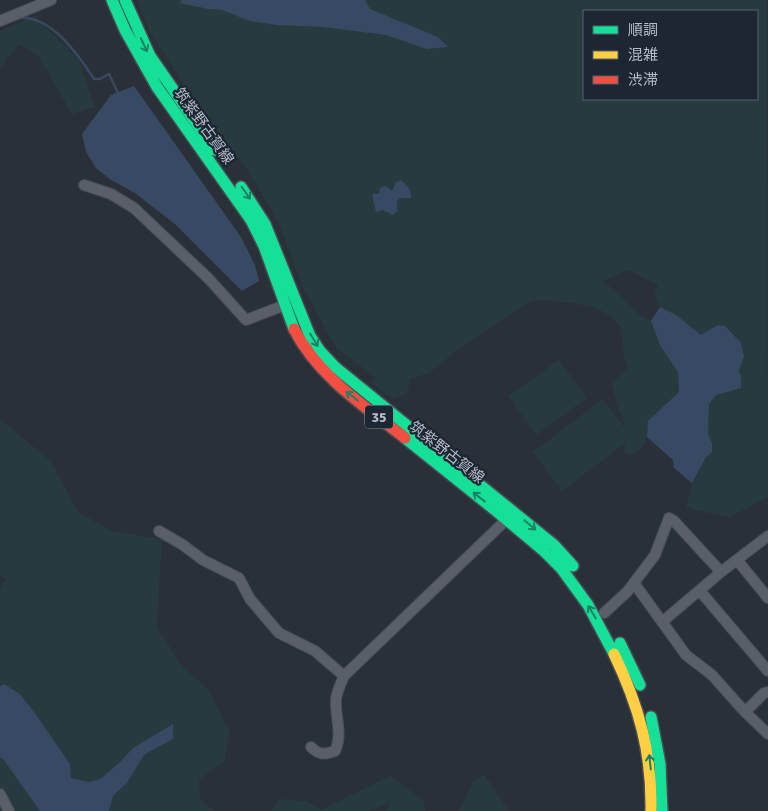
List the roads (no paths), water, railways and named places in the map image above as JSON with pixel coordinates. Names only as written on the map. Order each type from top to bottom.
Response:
[{"type":"main road","name":"筑紫野古賀線","points":[[112,0],[122,26],[152,80],[238,200],[252,223],[266,251],[294,328],[301,342],[325,373],[553,559],[573,582],[593,615],[627,680],[646,736],[652,793],[651,811]]},
{"type":"main road","name":"筑紫野古賀線","points":[[125,0],[150,56],[265,224],[310,336],[320,351],[335,367],[554,545],[580,575],[604,613],[632,666],[646,701],[657,738],[663,783],[662,811]]},
{"type":"street","points":[[0,21],[51,0]]},
{"type":"street","points":[[84,185],[111,194],[134,208],[209,279],[246,320],[285,305]]},
{"type":"street","points":[[604,613],[634,583],[655,555],[669,518],[674,521],[721,572]]},
{"type":"street","points":[[311,747],[317,753],[324,755],[334,751],[339,742],[336,699],[344,676],[506,520]]},
{"type":"street","points":[[159,532],[183,545],[203,560],[238,578],[250,599],[279,633],[315,651],[344,676]]},
{"type":"street","points":[[662,622],[721,572],[768,536]]},
{"type":"street","points":[[738,560],[768,598]]},
{"type":"street","points":[[634,583],[686,655],[712,675],[745,712],[768,734]]},
{"type":"street","points":[[700,591],[768,671]]},
{"type":"street","points":[[745,712],[764,693],[768,692]]},
{"type":"street","points":[[0,794],[9,811]]},
{"type":"water","points":[[181,0],[365,0],[370,9],[438,37],[448,47],[427,49],[386,35],[323,27],[276,25],[250,21],[222,10],[180,3]]},
{"type":"water","points":[[134,86],[241,237],[255,265],[259,281],[242,291],[176,225],[135,193],[111,180],[96,168],[86,152],[82,134],[111,95]]},
{"type":"water","points":[[401,180],[410,190],[411,198],[400,198],[397,201],[397,211],[393,215],[383,210],[376,212],[372,194],[379,194],[380,188],[386,186],[392,191],[396,182]]},
{"type":"water","points":[[660,307],[676,315],[701,335],[718,325],[725,326],[741,343],[744,356],[739,371],[741,388],[716,395],[709,404],[708,434],[712,443],[712,452],[706,457],[692,483],[674,468],[673,460],[647,437],[648,421],[679,392],[678,372],[660,345],[651,321]]},
{"type":"water","points":[[4,684],[20,694],[37,716],[70,764],[71,778],[89,782],[100,779],[133,748],[173,724],[173,739],[144,755],[127,783],[113,796],[109,811],[40,811],[3,759],[0,758],[0,686]]},
{"type":"waterway","points":[[18,18],[30,18],[52,29],[80,58],[94,79],[100,79],[109,74],[119,95]]}]
